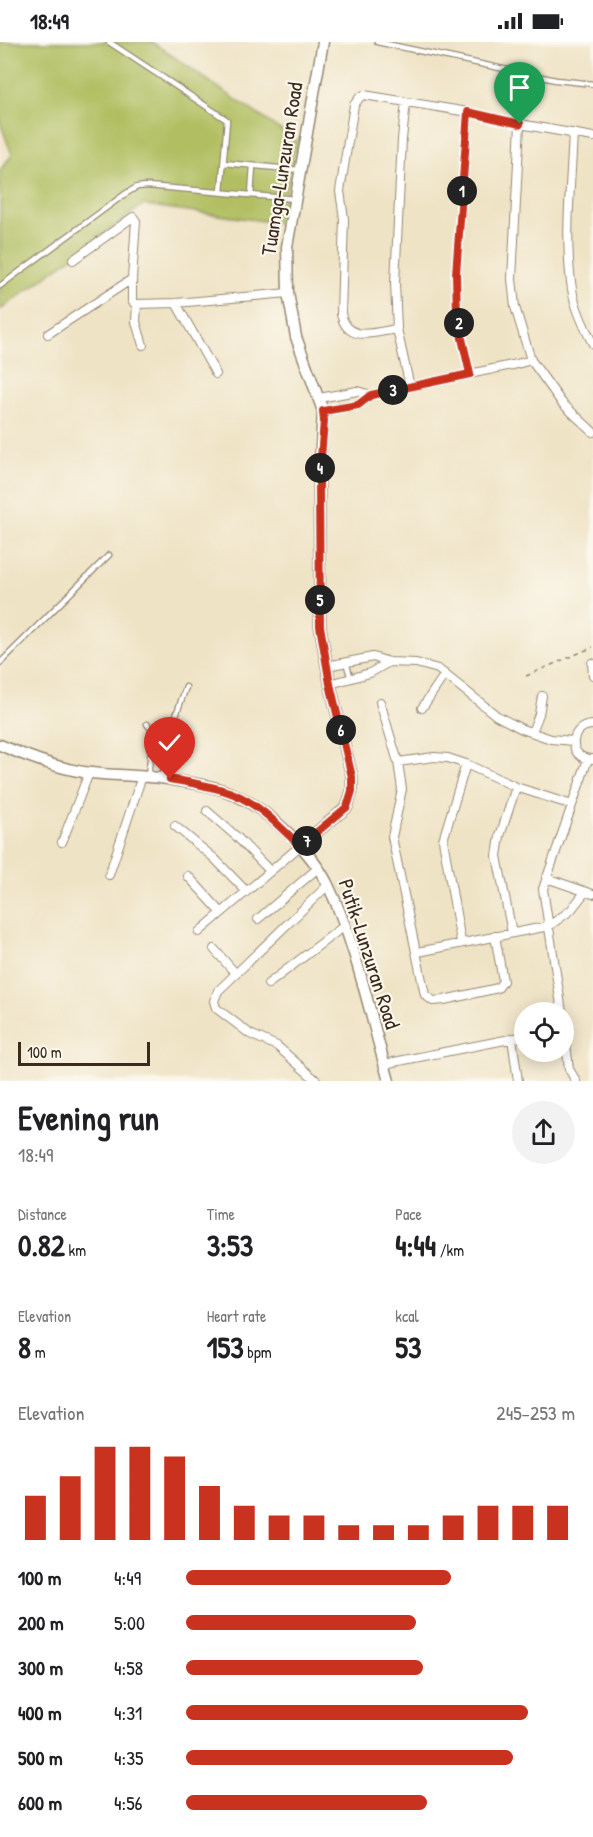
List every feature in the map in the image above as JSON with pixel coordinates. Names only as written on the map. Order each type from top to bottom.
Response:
[{"type":"street","name":"Tuamga-Lunzuran Road","points":[[300,846],[347,807],[352,791],[352,777],[330,684],[320,626],[319,482],[323,411],[296,336],[288,293],[286,247],[323,42]]},
{"type":"street","points":[[397,328],[363,334],[354,333],[347,329],[341,314],[344,219],[340,191],[356,101],[364,95],[593,136]]},
{"type":"street","points":[[406,102],[395,284],[397,328],[410,387]]},
{"type":"street","points":[[468,112],[456,274],[457,316],[470,374]]},
{"type":"street","points":[[520,124],[512,279],[515,307],[531,360],[562,403],[593,432]]},
{"type":"street","points":[[573,133],[570,267],[572,291],[580,317],[593,344]]},
{"type":"street","points":[[73,260],[131,217],[135,217],[132,301],[137,304],[176,303],[288,293]]},
{"type":"street","points":[[48,334],[132,279]]},
{"type":"street","points":[[176,303],[216,374]]},
{"type":"street","points":[[137,304],[136,322],[143,345]]},
{"type":"street","points":[[323,411],[358,405],[371,395],[531,360]]},
{"type":"street","points":[[319,398],[357,391],[371,395]]},
{"type":"street","points":[[327,666],[373,657],[389,662],[416,663],[438,669],[497,716],[551,739],[573,741]]},
{"type":"street","points":[[330,684],[370,674],[389,662]]},
{"type":"street","points":[[592,663],[593,675]]},
{"type":"street","points":[[422,708],[445,674]]},
{"type":"street","points":[[532,732],[539,714],[542,696]]},
{"type":"street","points":[[380,702],[398,762],[402,789],[392,837],[418,952],[425,995],[433,1001],[444,1000],[501,985],[503,981],[495,936]]},
{"type":"street","points":[[560,1002],[543,890],[572,805],[591,759],[583,758],[575,751],[573,741],[578,730],[593,725]]},
{"type":"street","name":"Putik-Lunzuran Road","points":[[0,745],[53,764],[89,773],[162,779],[213,788],[234,794],[267,815],[300,846],[328,885],[344,926],[389,1081]]},
{"type":"street","points":[[398,762],[434,757],[448,758],[516,788],[572,805]]},
{"type":"street","points":[[461,942],[444,840],[466,764]]},
{"type":"street","points":[[62,842],[89,773]]},
{"type":"street","points":[[109,874],[145,777]]},
{"type":"street","points":[[512,933],[497,856],[500,836],[516,788]]},
{"type":"street","points":[[207,811],[237,837],[269,870]]},
{"type":"street","points":[[175,826],[214,858],[246,891]]},
{"type":"street","points":[[199,932],[269,870],[300,846]]},
{"type":"street","points":[[258,918],[318,868]]},
{"type":"street","points":[[188,876],[221,912]]},
{"type":"street","points":[[418,952],[549,926],[572,910],[589,893],[546,878]]},
{"type":"street","points":[[317,1081],[285,1052],[270,1042],[250,1034],[216,1008],[214,996],[328,885]]},
{"type":"street","points":[[268,984],[344,926]]},
{"type":"street","points":[[214,949],[236,974]]},
{"type":"street","points":[[384,1064],[512,1038],[518,1081]]},
{"type":"street","points":[[568,1062],[569,1070],[576,1081]]},
{"type":"lane","points":[[109,42],[225,118],[228,123],[221,192]]},
{"type":"lane","points":[[377,42],[556,80],[593,84]]},
{"type":"lane","points":[[224,164],[300,170]]},
{"type":"lane","points":[[251,195],[254,166]]},
{"type":"lane","points":[[0,286],[137,187],[221,192],[296,200]]},
{"type":"lane","points":[[0,663],[109,555]]},
{"type":"lane","points":[[346,662],[351,679]]},
{"type":"lane","points":[[162,779],[165,746],[186,687]]},
{"type":"lane","points":[[145,777],[154,738],[153,731],[147,724]]},
{"type":"path","points":[[526,676],[593,647]]},
{"type":"green space","points":[[0,42],[152,42],[298,142],[279,223],[143,205],[0,310],[0,170],[12,155],[0,122]]},
{"type":"route","points":[[170,779],[234,794],[267,815],[300,846],[347,807],[352,791],[352,777],[330,684],[320,626],[319,482],[323,411],[358,405],[371,395],[470,374],[457,316],[456,274],[468,112],[520,124]]}]
